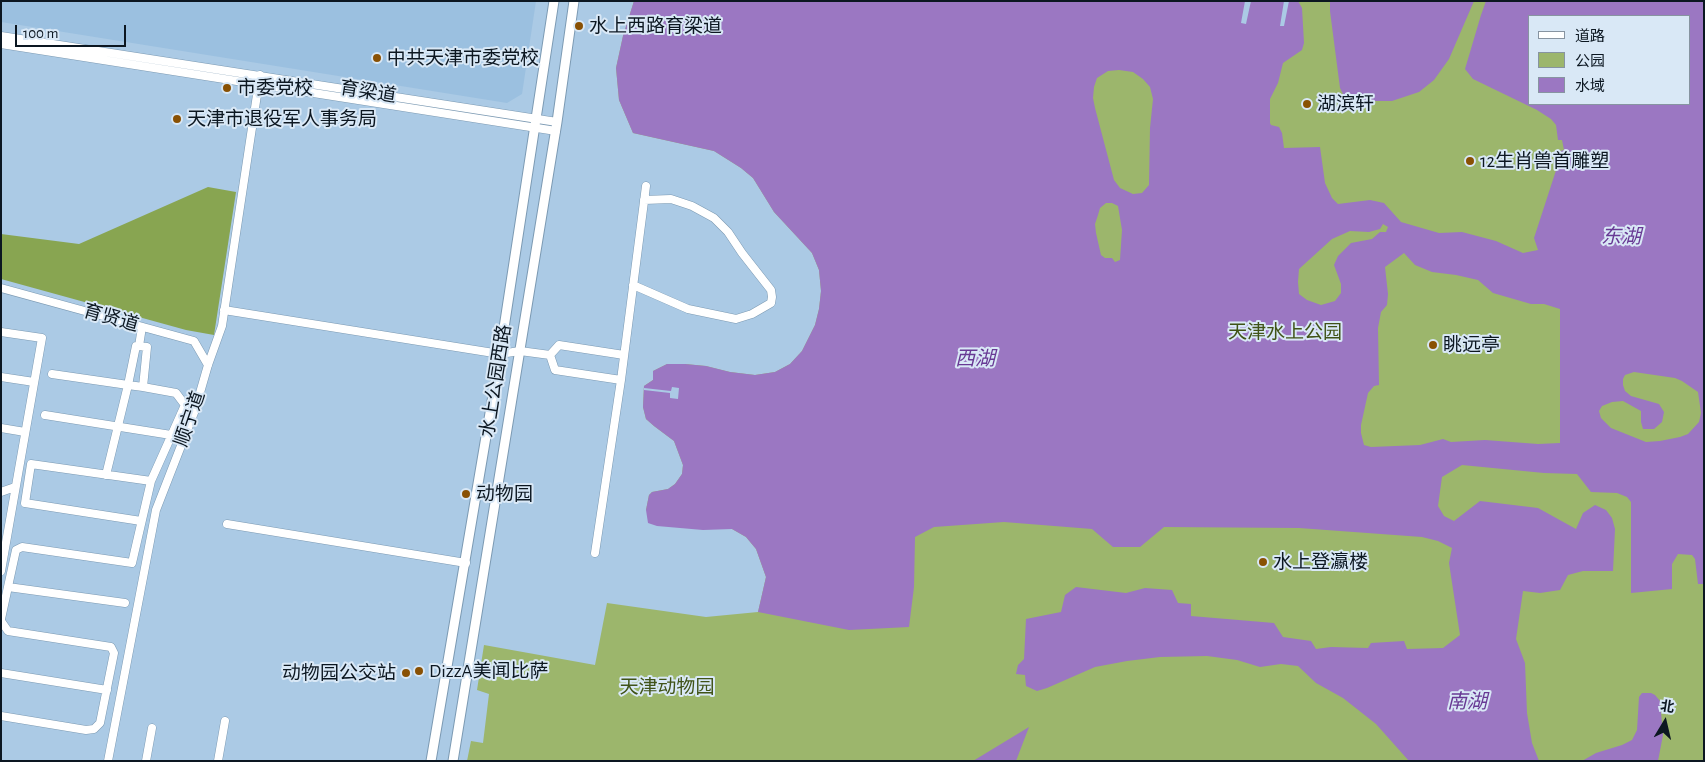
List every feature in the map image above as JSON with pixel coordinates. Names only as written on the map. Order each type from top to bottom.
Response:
[{"type":"main road","name":"水上公园西路","points":[[431,761],[500,354],[554,1]]},
{"type":"main road","name":"水上公园西路","points":[[453,761],[556,126],[574,1]]},
{"type":"street","name":"育梁道","points":[[1,36],[260,75],[556,126]]},
{"type":"street","points":[[1,44],[258,84],[536,123]]},
{"type":"street","name":"顺宁道","points":[[108,761],[156,510],[195,410],[222,326],[260,75]]},
{"type":"street","points":[[595,553],[621,380],[646,186]]},
{"type":"street","points":[[633,285],[688,309],[736,319],[752,314],[771,303],[772,297],[771,290],[742,254],[728,232],[714,218],[692,206],[670,199],[644,200]]},
{"type":"street","name":"育贤道","points":[[1,288],[194,341],[208,365]]},
{"type":"street","points":[[224,310],[500,354],[520,351],[550,355]]},
{"type":"street","points":[[106,475],[136,346],[139,346],[142,327]]},
{"type":"street","points":[[1,332],[42,338],[1,571]]},
{"type":"street","points":[[550,355],[559,345],[624,355]]},
{"type":"street","points":[[139,346],[147,347],[143,387]]},
{"type":"street","points":[[550,355],[555,370],[621,380]]},
{"type":"street","points":[[1,716],[86,730],[94,729],[100,723],[114,652],[111,647],[8,631],[1,620],[16,550],[22,547],[132,563],[151,481],[185,405],[176,393],[52,374]]},
{"type":"street","points":[[1,377],[34,382]]},
{"type":"street","points":[[45,415],[172,435]]},
{"type":"street","points":[[1,428],[25,432]]},
{"type":"street","points":[[141,521],[25,502],[31,464],[151,481]]},
{"type":"street","points":[[1,492],[15,487]]},
{"type":"street","points":[[227,524],[466,563]]},
{"type":"street","points":[[8,587],[125,603]]},
{"type":"street","points":[[1,673],[107,690]]},
{"type":"street","points":[[218,761],[225,721]]},
{"type":"street","points":[[146,761],[152,728]]},
{"type":"shaded area","name":"中共天津市委党校","points":[[1,1],[536,1],[522,94],[507,103],[1,22]]},
{"type":"green space","name":"天津水上公园","points":[[634,1],[1704,1],[1704,761],[467,761],[471,741],[483,743],[489,694],[477,690],[484,645],[595,665],[607,603],[706,617],[758,612],[766,577],[756,549],[746,537],[732,529],[719,529],[646,510],[649,495],[652,492],[668,489],[675,484],[682,474],[683,465],[674,441],[646,419],[643,407],[644,386],[653,380],[653,371],[667,364],[706,366],[730,372],[755,375],[775,372],[790,364],[802,351],[815,325],[821,291],[819,270],[812,253],[774,212],[753,178],[741,168],[714,151],[633,133],[619,100],[616,68],[623,36]]},
{"type":"green space","points":[[208,187],[236,192],[214,335],[186,330],[1,279],[1,234],[79,244]]},
{"type":"water","name":"西湖","points":[[634,1],[1298,1],[1302,8],[1304,43],[1302,50],[1283,63],[1278,83],[1270,99],[1270,123],[1279,127],[1282,133],[1284,148],[1320,147],[1325,183],[1332,198],[1338,204],[1370,200],[1384,203],[1401,222],[1439,233],[1462,232],[1496,241],[1523,253],[1538,250],[1534,238],[1561,155],[1560,151],[1564,150],[1562,140],[1558,140],[1556,125],[1551,119],[1537,110],[1473,79],[1465,69],[1486,1],[1704,1],[1704,584],[1698,584],[1695,559],[1692,555],[1678,554],[1672,564],[1672,589],[1631,593],[1631,502],[1627,497],[1617,493],[1591,492],[1577,474],[1544,473],[1462,465],[1442,477],[1438,506],[1444,516],[1454,521],[1480,501],[1538,508],[1576,529],[1583,513],[1595,505],[1606,510],[1612,518],[1615,529],[1613,571],[1583,571],[1568,575],[1560,590],[1540,593],[1523,591],[1516,639],[1525,663],[1527,713],[1532,743],[1539,761],[1409,761],[1376,724],[1343,698],[1316,683],[1298,666],[1281,664],[1260,667],[1237,660],[1207,656],[1160,657],[1095,667],[1037,691],[1026,686],[1025,675],[1016,674],[1018,665],[1024,659],[1026,619],[1061,612],[1065,595],[1076,587],[1126,593],[1145,588],[1172,590],[1178,603],[1191,604],[1191,616],[1274,623],[1283,637],[1311,641],[1316,649],[1331,647],[1368,648],[1371,643],[1404,641],[1407,649],[1443,648],[1460,635],[1449,563],[1452,548],[1438,541],[1422,537],[1299,528],[1164,527],[1140,547],[1113,547],[1092,529],[1004,522],[934,527],[915,537],[914,587],[909,627],[849,630],[758,612],[766,577],[756,549],[746,537],[732,529],[703,530],[657,526],[648,523],[646,510],[649,495],[652,492],[668,489],[675,484],[682,474],[683,465],[674,441],[646,419],[643,407],[644,386],[653,380],[653,371],[667,364],[706,366],[730,372],[755,375],[775,372],[790,364],[802,351],[815,325],[821,291],[819,270],[812,253],[774,212],[753,178],[741,168],[714,151],[633,133],[619,100],[616,68],[623,36]],"holes":[[[1108,71],[1133,72],[1150,87],[1153,99],[1150,128],[1149,185],[1142,193],[1133,194],[1120,188],[1114,180],[1093,98],[1097,78]],[[1106,203],[1118,206],[1122,230],[1120,260],[1115,262],[1112,258],[1105,258],[1101,255],[1095,224],[1100,208]],[[1383,224],[1388,227],[1386,232],[1380,232],[1372,239],[1351,243],[1338,256],[1334,265],[1341,284],[1341,293],[1335,301],[1321,305],[1307,300],[1299,294],[1299,269],[1332,239],[1350,231],[1369,232],[1380,229]],[[1404,253],[1415,265],[1432,272],[1478,280],[1493,293],[1531,304],[1544,304],[1560,309],[1560,443],[1538,444],[1485,440],[1451,442],[1443,439],[1420,445],[1371,447],[1364,445],[1361,425],[1368,393],[1374,386],[1379,385],[1378,328],[1381,312],[1387,305],[1388,294],[1385,267]],[[1634,372],[1675,378],[1682,381],[1698,392],[1701,413],[1699,422],[1688,434],[1660,441],[1646,442],[1611,428],[1601,418],[1599,411],[1602,406],[1612,402],[1623,401],[1641,411],[1643,429],[1654,429],[1662,422],[1664,412],[1659,404],[1631,396],[1625,391],[1623,385],[1625,375]]]},
{"type":"water","points":[[1330,1],[1474,1],[1449,59],[1434,80],[1419,92],[1392,101],[1363,101],[1345,98],[1340,88]]},
{"type":"water","points":[[1642,693],[1651,693],[1660,701],[1663,735],[1658,761],[1582,761],[1596,753],[1632,740],[1637,730],[1639,697]]},
{"type":"water","points":[[1029,727],[1016,761],[973,761]]},
{"type":"pier","points":[[1245,1],[1251,1],[1246,24],[1241,23]]},
{"type":"pier","points":[[1284,1],[1289,1],[1284,26],[1280,26]]},
{"type":"pier","points":[[672,387],[679,388],[678,399],[670,398],[670,393],[644,390],[644,388],[671,391]]},
{"type":"place","name":"水上西路育梁道","points":[[579,26]]},
{"type":"place","name":"中共天津市委党校","points":[[377,58]]},
{"type":"place","name":"市委党校","points":[[227,88]]},
{"type":"place","name":"湖滨轩","points":[[1307,104]]},
{"type":"place","name":"天津市退役军人事务局","points":[[177,119]]},
{"type":"place","name":"12生肖兽首雕塑","points":[[1470,161]]},
{"type":"place","name":"眺远亭","points":[[1433,345]]},
{"type":"place","name":"动物园","points":[[466,494]]},
{"type":"place","name":"水上登瀛楼","points":[[1263,562]]},
{"type":"place","name":"DizzA美闻比萨","points":[[419,671]]},
{"type":"place","name":"动物园公交站","points":[[406,673]]},
{"type":"water label","name":"东湖","points":[[1621,237]]},
{"type":"water label","name":"南湖","points":[[1467,702]]},
{"type":"park label","name":"天津动物园","points":[[667,687]]}]
